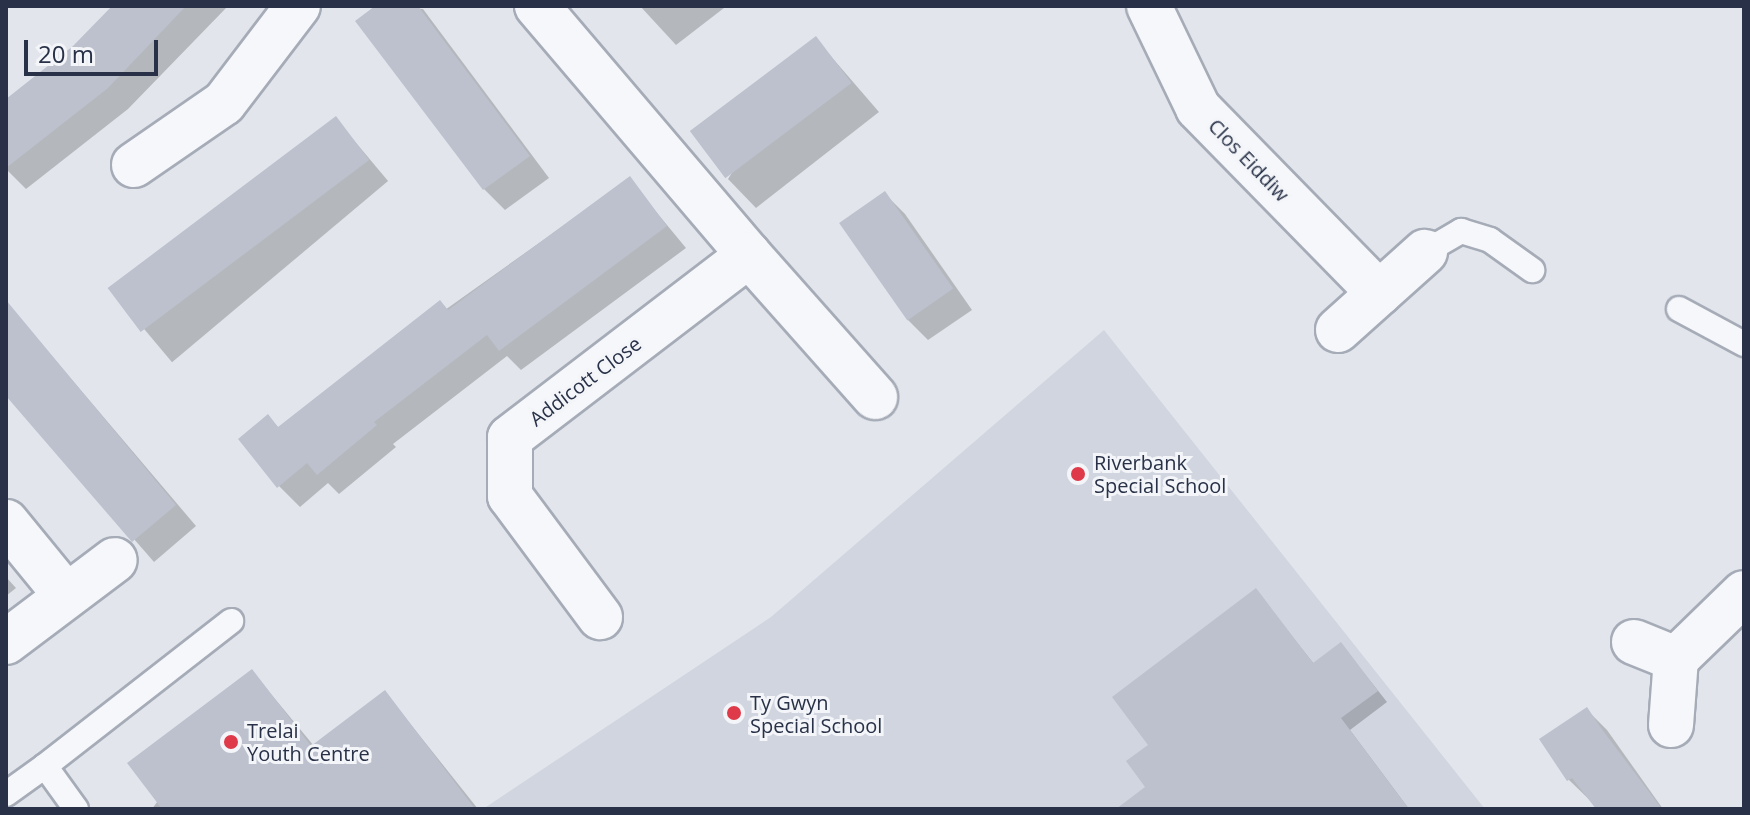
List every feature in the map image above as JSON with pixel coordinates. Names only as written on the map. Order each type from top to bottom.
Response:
[{"type":"street","points":[[134,165],[224,103],[298,6]]},
{"type":"street","points":[[537,6],[749,255],[875,397]]},
{"type":"street","name":"Clos Eiddiw","points":[[1149,6],[1198,108],[1379,293]]},
{"type":"street","points":[[1338,330],[1425,252]]},
{"type":"street","name":"Addicott Close","points":[[600,617],[510,496],[510,438],[749,255]]},
{"type":"street","points":[[6,522],[65,594]]},
{"type":"street","points":[[6,642],[65,594],[115,560]]},
{"type":"street","points":[[1671,725],[1676,659],[1744,593]]},
{"type":"street","points":[[1634,642],[1676,659]]},
{"type":"lane","points":[[1425,252],[1461,231],[1490,240],[1532,270]]},
{"type":"lane","points":[[1679,309],[1744,344]]},
{"type":"lane","points":[[6,794],[231,621]]},
{"type":"lane","points":[[45,766],[76,809]]},
{"type":"shaded area","name":"Riverbank Special School","points":[[1104,330],[1485,809],[483,809],[771,617]]},
{"type":"building","points":[[112,6],[186,6],[108,88],[6,168],[6,99],[73,46]]},
{"type":"building","points":[[375,6],[418,6],[530,156],[483,190],[355,21]]},
{"type":"building","points":[[816,36],[852,83],[725,178],[690,131]]},
{"type":"building","points":[[336,116],[369,160],[141,332],[108,288]]},
{"type":"building","points":[[630,176],[667,226],[499,351],[487,335],[374,422],[377,425],[317,475],[307,463],[277,488],[238,439],[268,414],[278,427],[440,300],[448,310]]},
{"type":"building","points":[[885,191],[953,288],[907,321],[839,223]]},
{"type":"building","points":[[6,300],[176,505],[132,542],[6,396]]},
{"type":"building","points":[[1256,588],[1313,663],[1341,642],[1378,691],[1341,718],[1409,809],[1116,809],[1145,787],[1126,761],[1148,745],[1112,697]]},
{"type":"building","name":"Trelai Youth Centre","points":[[252,669],[311,746],[385,690],[475,809],[162,809],[127,763]]},
{"type":"building","points":[[1587,707],[1662,809],[1596,809],[1572,778],[1567,781],[1539,739]]},
{"type":"place","name":"Riverbank Special School","points":[[1078,474]]},
{"type":"place","name":"Ty Gwyn Special School","points":[[734,713]]},
{"type":"place","name":"Trelai Youth Centre","points":[[231,742]]}]
